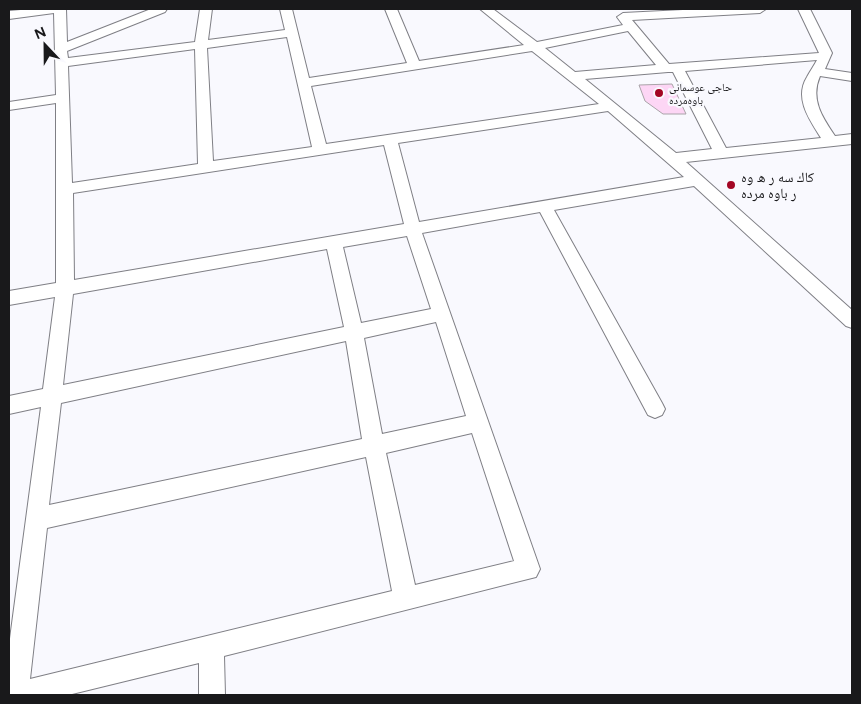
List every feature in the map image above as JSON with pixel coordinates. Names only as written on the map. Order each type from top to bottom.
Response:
[{"type":"street","points":[[9,15],[60,9],[65,188],[65,289],[37,518],[15,646],[16,695],[528,569],[413,229],[390,139]]},
{"type":"street","points":[[62,56],[161,9]]},
{"type":"street","points":[[206,9],[201,44],[206,166]]},
{"type":"street","points":[[286,9],[320,149]]},
{"type":"street","points":[[391,9],[415,66]]},
{"type":"street","points":[[486,9],[611,106],[673,158],[852,321]]},
{"type":"street","points":[[619,13],[760,9]]},
{"type":"street","points":[[804,9],[825,49],[826,56],[809,87],[808,100],[814,115],[830,140]]},
{"type":"street","points":[[619,13],[671,69],[721,153]]},
{"type":"street","points":[[304,83],[533,47],[631,28]]},
{"type":"street","points":[[62,56],[201,44],[292,33]]},
{"type":"street","points":[[573,76],[826,56]]},
{"type":"street","points":[[816,72],[852,77]]},
{"type":"street","points":[[9,106],[63,98]]},
{"type":"street","points":[[65,188],[611,106]]},
{"type":"street","points":[[673,158],[852,139]]},
{"type":"street","points":[[9,298],[696,180]]},
{"type":"street","points":[[544,206],[655,408]]},
{"type":"street","points":[[334,242],[354,332],[374,446],[406,600]]},
{"type":"street","points":[[9,405],[441,314]]},
{"type":"street","points":[[37,518],[478,424]]},
{"type":"street","points":[[211,648],[212,695]]},
{"type":"building","name":"حاجی عوسمانی باوەمردە","points":[[672,84],[686,114],[663,114],[645,101],[639,85]]},
{"type":"place","name":"حاجی عوسمانی باوەمردە","points":[[659,93]]},
{"type":"place","name":"كاك سه ر ه وه ر باوه مرده","points":[[731,185]]}]
